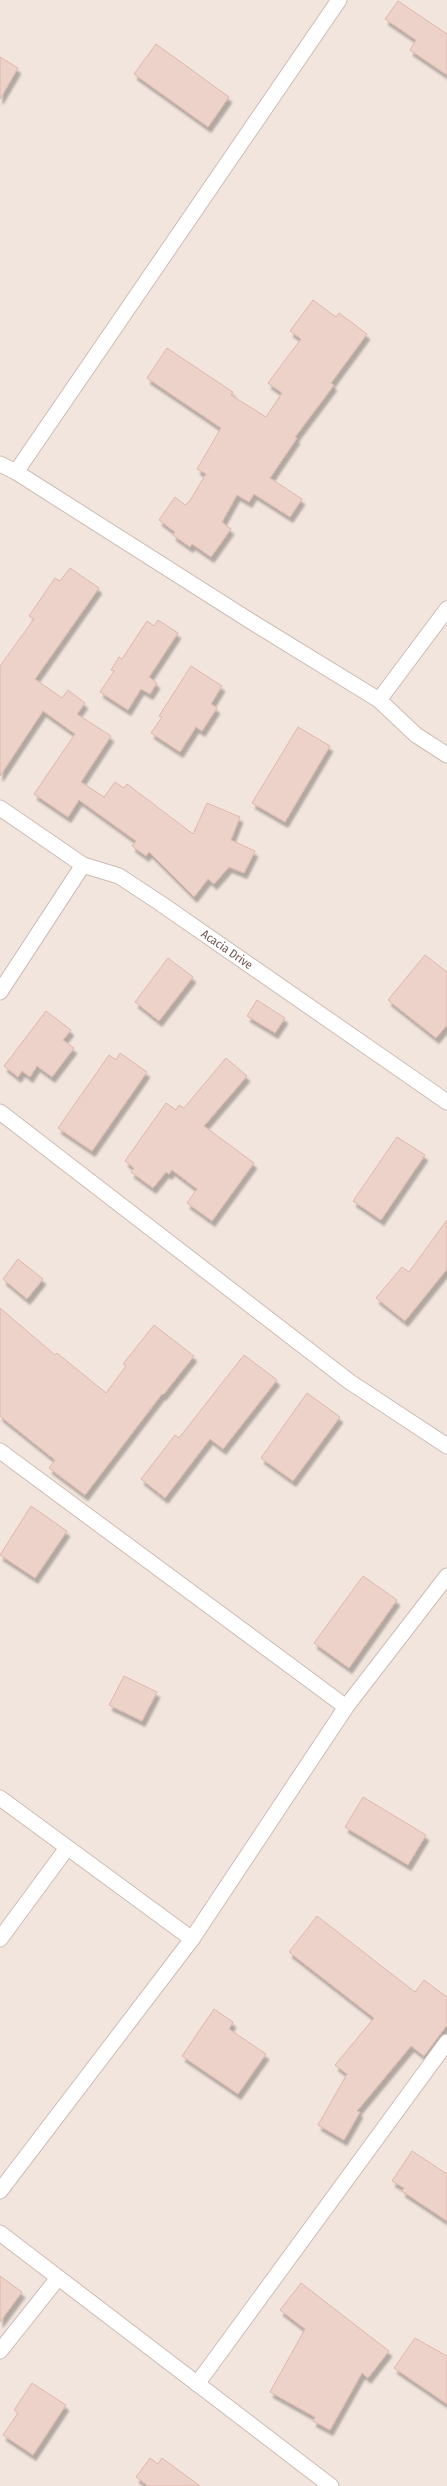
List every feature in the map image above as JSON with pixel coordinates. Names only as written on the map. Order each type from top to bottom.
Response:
[{"type":"street","points":[[16,472],[339,0]]},
{"type":"street","points":[[0,464],[16,472],[379,700],[416,735],[447,755]]},
{"type":"street","points":[[379,700],[447,609]]},
{"type":"street","name":"Acacia Drive","points":[[0,808],[83,865],[119,876],[447,1102]]},
{"type":"street","points":[[0,992],[83,865]]},
{"type":"street","points":[[0,1112],[350,1382],[447,1446]]},
{"type":"street","points":[[0,1451],[346,1707]]},
{"type":"street","points":[[0,2191],[192,1939],[346,1707],[447,1576]]},
{"type":"street","points":[[0,1798],[192,1939]]},
{"type":"street","points":[[0,1940],[67,1848]]},
{"type":"street","points":[[197,2384],[447,2042]]},
{"type":"street","points":[[0,2233],[331,2486]]},
{"type":"street","points":[[0,2351],[58,2278]]},
{"type":"shaded area","points":[[0,0],[447,0],[447,2486],[0,2486]]},
{"type":"building","points":[[398,1],[447,34],[447,75],[410,50],[416,40],[385,19]]},
{"type":"building","points":[[156,44],[229,97],[208,127],[134,74]]},
{"type":"building","points":[[0,57],[18,68],[0,99]]},
{"type":"building","points":[[313,300],[336,317],[339,313],[367,334],[331,383],[334,385],[295,437],[297,438],[270,478],[302,499],[290,517],[254,494],[249,502],[237,495],[222,522],[231,529],[211,557],[192,544],[190,547],[173,535],[175,532],[159,520],[175,497],[185,505],[189,502],[206,474],[197,469],[221,428],[147,378],[167,348],[233,392],[231,395],[266,417],[282,393],[268,383],[301,339],[290,331]]},
{"type":"building","points":[[70,568],[99,588],[35,679],[62,698],[68,690],[85,703],[77,714],[111,736],[81,782],[104,797],[115,782],[124,788],[127,784],[193,834],[207,803],[240,817],[231,840],[255,851],[244,873],[229,867],[214,884],[208,879],[194,897],[149,852],[146,856],[132,846],[136,841],[79,800],[68,817],[34,794],[75,734],[43,711],[0,776],[0,666],[34,619],[29,616],[55,578],[60,581]]},
{"type":"building","points":[[158,620],[178,633],[149,677],[157,683],[150,694],[141,689],[128,710],[100,692],[114,671],[111,670],[119,657],[122,659],[147,621],[154,626]]},
{"type":"building","points":[[191,666],[222,686],[211,704],[217,708],[202,731],[196,727],[180,752],[151,733],[162,717],[159,716]]},
{"type":"building","points":[[298,727],[330,746],[285,822],[252,803]]},
{"type":"building","points":[[425,955],[447,972],[447,1025],[436,1038],[388,1000]]},
{"type":"building","points":[[168,958],[193,977],[159,1021],[135,1002]]},
{"type":"building","points":[[257,1000],[285,1018],[275,1033],[247,1016]]},
{"type":"building","points":[[46,1011],[71,1030],[63,1040],[74,1048],[52,1077],[37,1066],[30,1077],[22,1071],[18,1077],[4,1066]]},
{"type":"building","points":[[120,1053],[147,1072],[92,1151],[58,1128],[109,1055],[116,1060]]},
{"type":"building","points":[[226,1058],[247,1076],[204,1126],[254,1163],[212,1221],[187,1203],[197,1189],[172,1170],[169,1174],[166,1172],[153,1188],[131,1172],[134,1168],[125,1161],[166,1103],[176,1110],[179,1105],[184,1108]]},
{"type":"building","points":[[397,1137],[425,1155],[381,1220],[353,1201]]},
{"type":"building","points":[[447,1220],[447,1269],[405,1321],[376,1298],[402,1267],[409,1272]]},
{"type":"building","points":[[18,1259],[43,1279],[27,1299],[3,1279]]},
{"type":"building","points":[[0,1308],[55,1355],[57,1353],[106,1393],[126,1366],[123,1364],[154,1325],[194,1356],[162,1394],[85,1495],[49,1468],[55,1460],[0,1416]]},
{"type":"building","points":[[244,1355],[277,1380],[223,1449],[210,1439],[165,1498],[141,1479],[175,1435],[179,1438]]},
{"type":"building","points":[[307,1393],[340,1417],[293,1481],[261,1458]]},
{"type":"building","points":[[31,1506],[67,1531],[35,1578],[0,1555]]},
{"type":"building","points":[[363,1576],[397,1600],[349,1668],[314,1643]]},
{"type":"building","points":[[124,1676],[157,1692],[142,1721],[109,1705]]},
{"type":"building","points":[[363,1797],[426,1835],[408,1865],[345,1827]]},
{"type":"building","points":[[317,1916],[415,1992],[424,1980],[447,1997],[447,2025],[424,2056],[411,2046],[357,2111],[360,2112],[344,2140],[318,2125],[347,2074],[335,2065],[374,2018],[289,1952]]},
{"type":"building","points":[[214,2009],[233,2022],[229,2029],[266,2054],[238,2094],[182,2056]]},
{"type":"building","points":[[412,2151],[447,2174],[447,2221],[402,2191],[404,2188],[392,2181]]},
{"type":"building","points":[[0,2276],[22,2292],[0,2322]]},
{"type":"building","points":[[301,2283],[389,2351],[368,2378],[362,2373],[330,2430],[313,2421],[315,2417],[270,2392],[305,2329],[280,2310]]},
{"type":"building","points":[[415,2338],[447,2356],[447,2404],[394,2368]]},
{"type":"building","points":[[32,2383],[66,2405],[33,2455],[3,2435],[18,2413],[14,2410]]},
{"type":"building","points":[[150,2458],[158,2464],[162,2458],[200,2486],[148,2486],[136,2477]]}]
